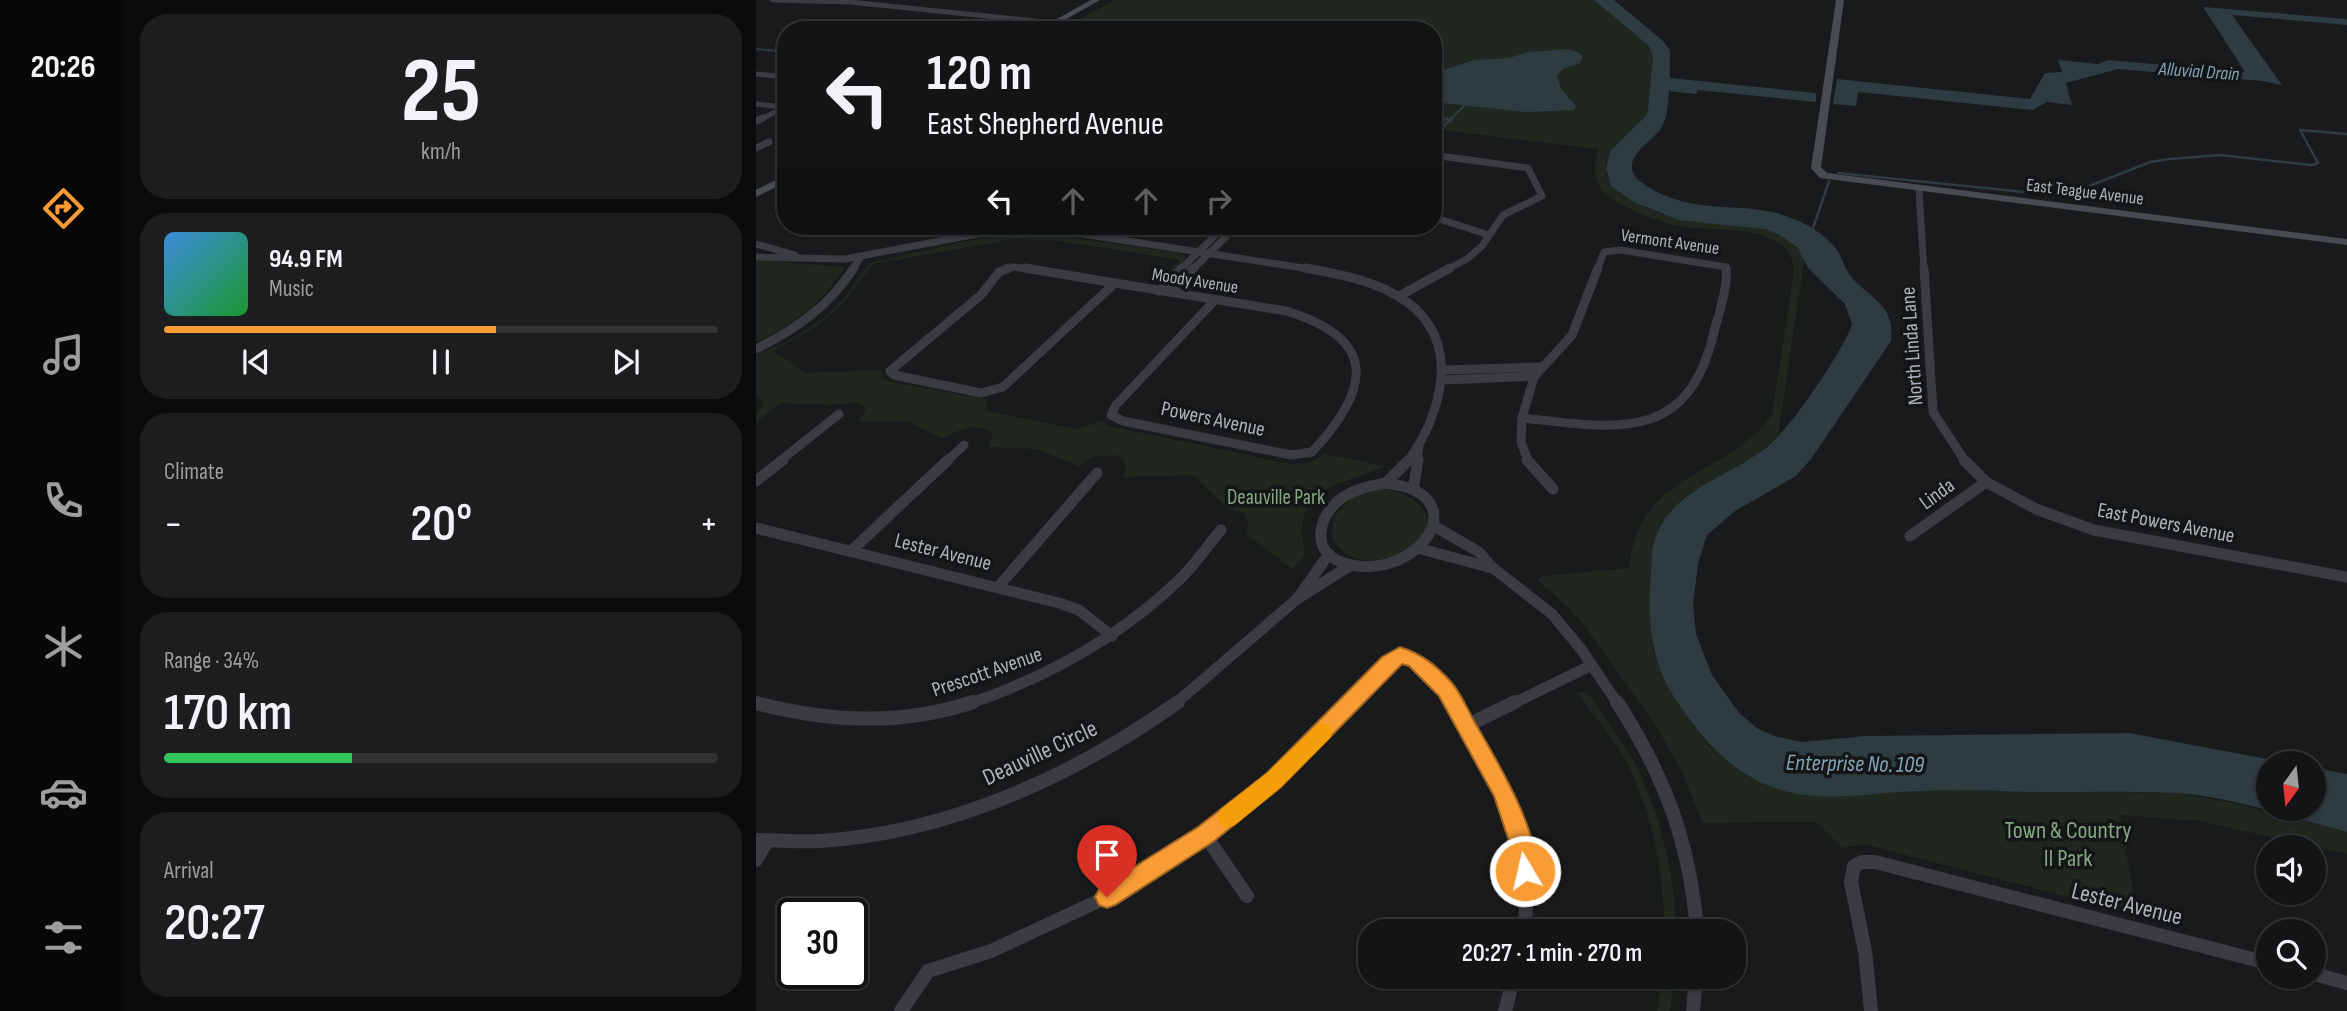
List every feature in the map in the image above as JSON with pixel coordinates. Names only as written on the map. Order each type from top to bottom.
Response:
[{"type":"street","points":[[772,0],[842,1],[1004,21]]},
{"type":"street","points":[[1063,21],[1096,0]]},
{"type":"street","points":[[1070,21],[1108,0]]},
{"type":"street","name":"East Teague Avenue","points":[[1840,0],[1816,168],[1827,178],[2347,242]]},
{"type":"street","points":[[756,74],[777,76]]},
{"type":"street","points":[[756,106],[777,108]]},
{"type":"street","points":[[756,106],[776,111]]},
{"type":"street","points":[[756,121],[776,111]]},
{"type":"street","points":[[756,139],[769,142],[756,148]]},
{"type":"street","points":[[1399,296],[1467,259],[1489,235],[1496,222],[1511,210],[1540,199],[1541,193],[1528,168],[1442,156]]},
{"type":"street","points":[[756,186],[777,174]]},
{"type":"street","points":[[756,194],[777,183]]},
{"type":"street","name":"North Linda Lane","points":[[1919,190],[1933,412],[1961,457],[1986,482]]},
{"type":"street","points":[[1442,220],[1489,235]]},
{"type":"street","points":[[756,257],[861,257],[959,235]]},
{"type":"street","points":[[1089,235],[1347,276],[1368,281],[1399,296],[1425,319],[1437,335],[1444,375],[1437,404],[1419,446],[1408,457],[1398,474],[1386,483]]},
{"type":"street","points":[[1159,290],[1216,235]]},
{"type":"street","points":[[1170,292],[1228,235]]},
{"type":"street","points":[[756,244],[808,258]]},
{"type":"street","name":"Vermont Avenue","points":[[1521,418],[1625,426],[1652,419],[1676,407],[1692,391],[1701,375],[1726,267],[1609,250],[1604,252],[1567,343],[1538,372]]},
{"type":"street","points":[[756,349],[794,330],[826,306],[842,288],[861,257]]},
{"type":"street","name":"Moody Avenue","points":[[1115,283],[1003,387],[992,393],[894,375],[890,371],[981,295],[999,272],[1005,269],[1023,268],[1159,290],[1286,312],[1314,320],[1334,331],[1347,342],[1357,367],[1356,383],[1348,402],[1317,447],[1307,455]]},
{"type":"street","name":"Powers Avenue","points":[[1215,300],[1116,405],[1111,415],[1123,421],[1291,455],[1307,455]]},
{"type":"street","points":[[1444,375],[1538,372],[1521,418],[1521,447],[1531,468],[1553,489]]},
{"type":"street","points":[[756,481],[839,414]]},
{"type":"street","points":[[851,551],[964,445]]},
{"type":"street","points":[[1413,489],[1412,481],[1420,460],[1419,446]]},
{"type":"street","points":[[998,587],[1097,473]]},
{"type":"street","name":"Linda","points":[[1910,536],[1986,482]]},
{"type":"street","name":"East Powers Avenue","points":[[1986,482],[2036,509],[2094,530],[2347,577]]},
{"type":"street","points":[[1386,483],[1413,489],[1426,498],[1433,510],[1434,526],[1421,549],[1388,566],[1370,568],[1351,565],[1329,554],[1320,539],[1319,526],[1324,513],[1348,492],[1364,486],[1386,483]]},
{"type":"street","points":[[1434,526],[1446,536],[1485,556],[1492,568],[1553,615],[1592,666],[1643,742],[1664,781],[1678,819],[1690,868],[1695,919]]},
{"type":"street","name":"Lester Avenue","points":[[756,528],[998,587],[1079,610],[1112,636]]},
{"type":"street","name":"Prescott Avenue","points":[[756,703],[825,718],[879,718],[966,704],[1048,674],[1112,636],[1180,578],[1221,530]]},
{"type":"street","points":[[1421,549],[1475,566],[1492,568]]},
{"type":"street","name":"Deauville Circle","points":[[1297,599],[1305,583],[1321,568],[1329,554]]},
{"type":"street","name":"Deauville Circle","points":[[762,840],[820,841],[882,832],[943,819],[1046,780],[1088,760],[1185,697],[1297,599],[1351,565]]},
{"type":"street","points":[[901,1011],[928,971],[991,951],[1107,897],[1206,835],[1274,780],[1388,663],[1400,655],[1415,659],[1446,690],[1504,792],[1524,853],[1525,919]]},
{"type":"street","points":[[1466,726],[1592,666]]},
{"type":"street","points":[[1206,835],[1247,896]]},
{"type":"street","points":[[756,860],[762,840]]},
{"type":"street","name":"Lester Avenue","points":[[1871,1011],[1865,951],[1851,882],[1854,866],[1875,862],[2256,960]]},
{"type":"street","points":[[2326,977],[2347,983]]},
{"type":"street","points":[[1505,1011],[1511,989]]},
{"type":"street","points":[[1693,1011],[1695,989]]},
{"type":"green space","name":"Town & Country II Park","points":[[1114,0],[1594,0],[1649,46],[1653,62],[1651,93],[1645,117],[1612,149],[1606,166],[1607,178],[1639,203],[1667,216],[1693,222],[1767,229],[1796,246],[1804,261],[1778,436],[1753,458],[1684,497],[1659,529],[1653,545],[1653,648],[1665,681],[1692,725],[1709,746],[1751,778],[1839,796],[1921,790],[2177,793],[2256,809],[2256,821],[2304,821],[2347,832],[2347,854],[2326,849],[2326,835],[2262,835],[2200,821],[2120,815],[2137,915],[1865,844],[1843,848],[1816,822],[1702,823],[1681,769],[1653,721],[1586,628],[1569,608],[1537,580],[1542,576],[1629,568],[1636,536],[1649,511],[1667,493],[1753,436],[1772,415],[1794,272],[1790,256],[1781,245],[1767,237],[1733,230],[1685,227],[1651,218],[1625,207],[1599,186],[1595,168],[1598,149],[1442,130],[1442,21],[1077,21]]},
{"type":"green space","name":"Deauville Park","points":[[1012,235],[1052,235],[1172,252],[1185,255],[1186,258],[1156,285],[1180,260],[1060,241],[1014,239],[873,264],[840,307],[815,327],[774,351],[806,373],[882,370],[881,376],[887,381],[985,399],[987,411],[1077,429],[1102,421],[1109,426],[1290,464],[1309,463],[1324,454],[1385,466],[1333,486],[1312,501],[1305,513],[1302,528],[1305,555],[1292,569],[1246,534],[1249,524],[1244,513],[1227,508],[1193,475],[1123,477],[1127,468],[1116,455],[1092,457],[1079,466],[1037,449],[988,447],[993,434],[981,428],[968,428],[944,439],[908,422],[859,421],[866,409],[856,402],[832,405],[781,403],[756,422],[756,414],[764,405],[762,400],[756,397],[756,354],[794,338],[818,322],[839,304],[869,263],[971,240]]},
{"type":"green space","points":[[756,260],[845,267],[826,292],[806,311],[756,342]]},
{"type":"green space","points":[[1383,489],[1405,495],[1422,508],[1427,525],[1423,535],[1405,551],[1382,559],[1359,559],[1339,549],[1332,539],[1333,518],[1352,498]]},
{"type":"green space","points":[[1583,692],[1591,697],[1640,774],[1664,840],[1673,887],[1675,919],[1664,919],[1655,845],[1636,782],[1616,745],[1577,693]]},
{"type":"green space","points":[[1660,989],[1673,989],[1670,1011],[1657,1011]]},
{"type":"water","name":"Enterprise No. 109","points":[[1594,0],[1614,0],[1662,40],[1670,50],[1670,78],[1816,93],[1816,102],[1698,90],[1696,94],[1669,91],[1667,114],[1662,127],[1635,157],[1632,169],[1636,178],[1644,185],[1687,203],[1776,213],[1811,228],[1833,245],[1852,277],[1883,307],[1892,330],[1891,341],[1811,459],[1796,476],[1735,511],[1707,535],[1698,564],[1693,605],[1696,634],[1712,675],[1740,714],[1757,728],[1774,736],[1802,742],[1866,736],[2129,733],[2256,757],[2256,807],[2217,798],[2174,793],[1949,790],[1812,796],[1778,789],[1744,773],[1716,751],[1692,723],[1671,692],[1654,649],[1650,603],[1654,542],[1662,523],[1687,496],[1753,457],[1778,436],[1815,389],[1852,325],[1845,304],[1808,268],[1798,248],[1780,235],[1765,229],[1678,220],[1634,202],[1611,186],[1606,169],[1610,151],[1645,117],[1648,110],[1653,57],[1649,46]]},
{"type":"water","points":[[2203,7],[2347,19],[2347,25],[2232,15],[2282,85],[2118,69],[2066,83],[2072,105],[2047,102],[2033,110],[1858,92],[1856,106],[1833,104],[1837,79],[2030,99],[2045,73],[2062,72],[2058,60],[2098,64],[2108,60],[2245,72]]},
{"type":"water","points":[[1569,49],[1583,55],[1580,63],[1563,69],[1557,76],[1561,89],[1576,106],[1574,110],[1526,112],[1442,103],[1444,70],[1474,60],[1509,58],[1528,52]]},
{"type":"water","points":[[2326,770],[2347,774],[2347,832],[2308,821],[2326,821]]},
{"type":"waterway","points":[[756,49],[777,51]]},
{"type":"waterway","name":"Alluvial Drain","points":[[1450,120],[1465,105]]},
{"type":"waterway","points":[[1442,119],[1450,120]]},
{"type":"waterway","points":[[1442,119],[1449,120]]},
{"type":"waterway","name":"Alluvial Drain","points":[[1444,126],[1450,120]]},
{"type":"waterway","points":[[1838,173],[2064,196],[2150,162],[2170,159],[2220,155],[2312,165],[2318,163],[2300,130],[2347,134]]},
{"type":"waterway","points":[[1812,231],[1829,181]]},
{"type":"slow traffic","points":[[1227,817],[1274,780],[1323,732]]},
{"type":"route","points":[[1107,897],[1206,835],[1274,780],[1388,663],[1400,655],[1415,659],[1446,690],[1504,792],[1524,853],[1525,871]]}]
